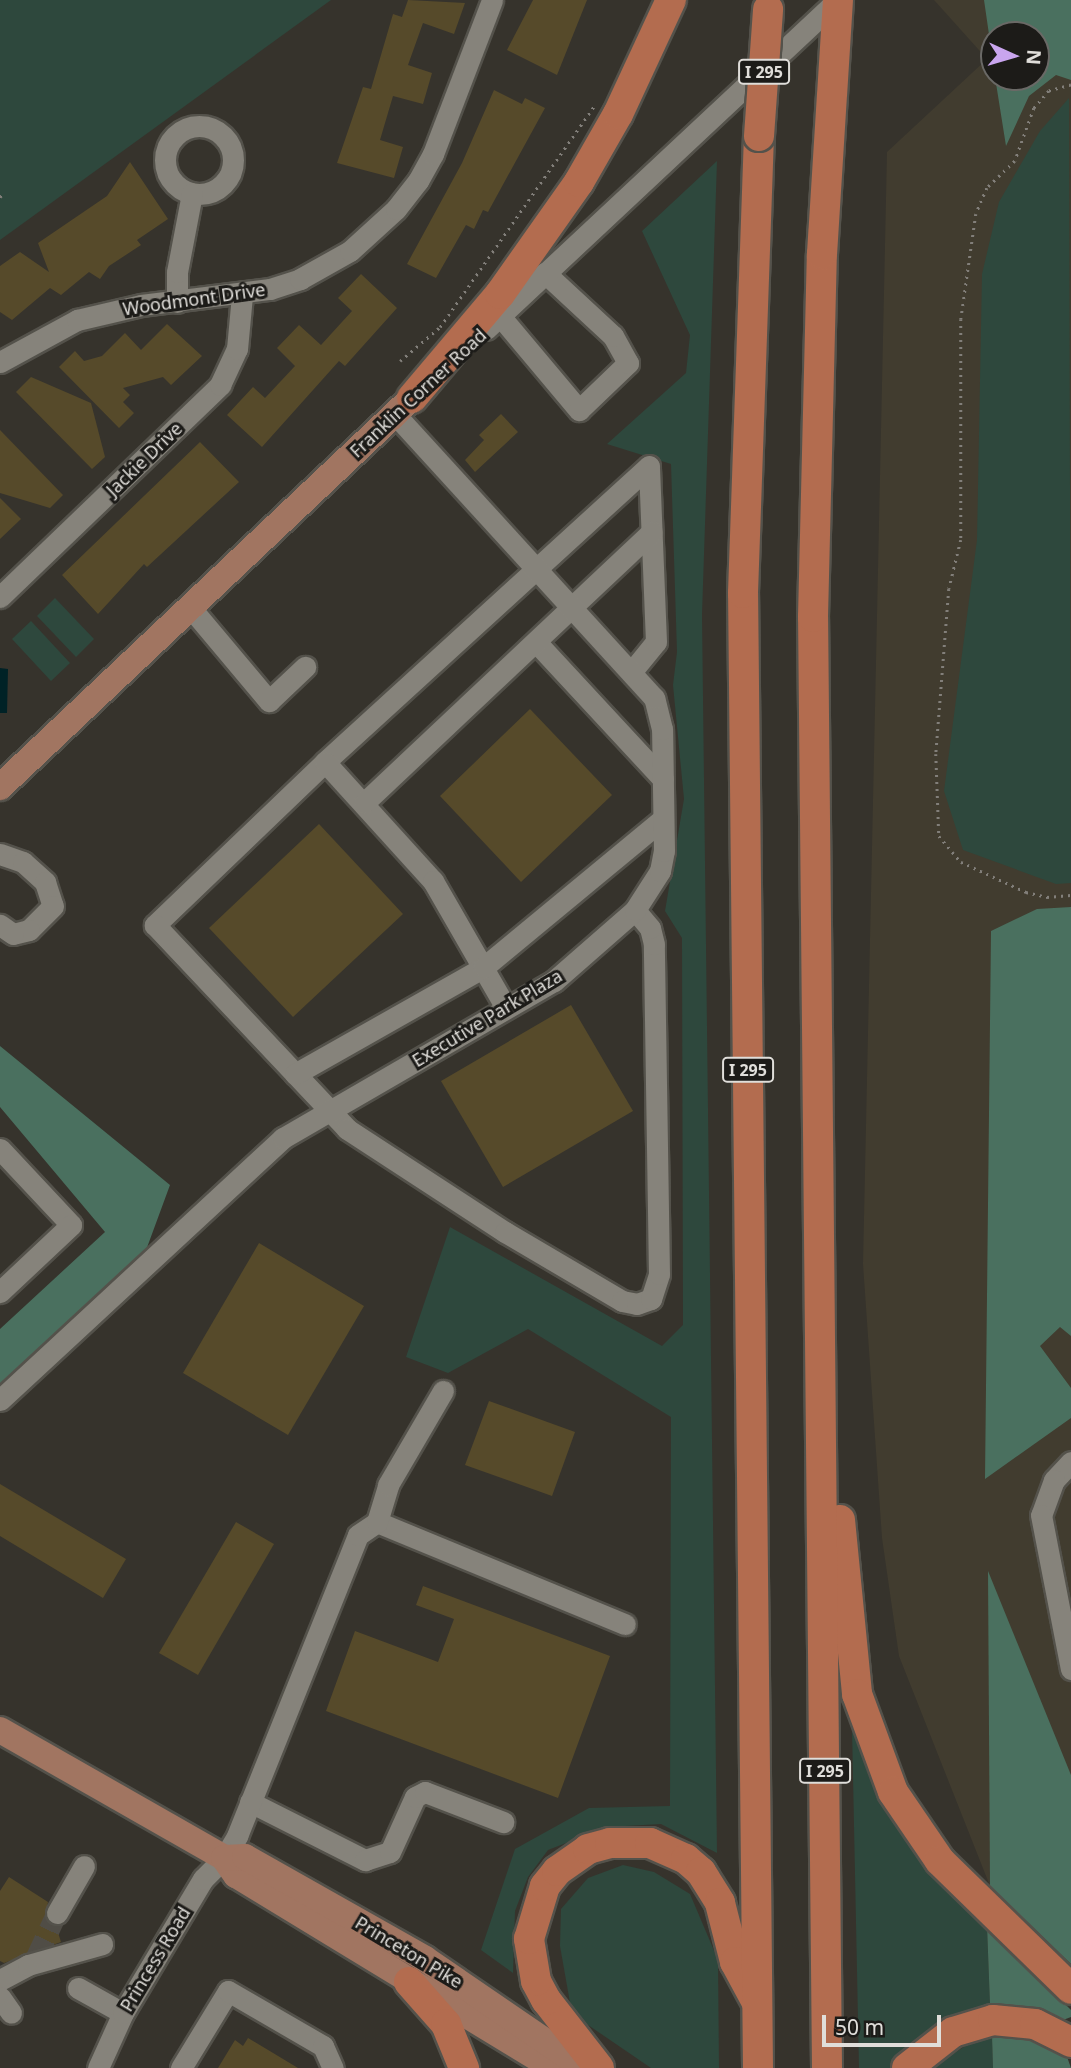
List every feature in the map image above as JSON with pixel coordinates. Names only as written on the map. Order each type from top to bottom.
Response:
[{"type":"highway","points":[[404,406],[500,294],[579,182],[618,114],[671,0]]},
{"type":"highway","name":"I 295","points":[[827,2068],[814,590],[817,389],[837,0]]},
{"type":"highway","name":"I 295","points":[[758,2068],[743,593],[759,136],[769,5]]},
{"type":"highway","points":[[821,1474],[839,1519],[857,1694],[893,1792],[940,1861],[1071,1989]]},
{"type":"highway","points":[[599,2068],[545,2000],[533,1971],[529,1939],[545,1886],[557,1871],[589,1849],[610,1843],[650,1843],[677,1854],[701,1872],[720,1903],[735,1962],[758,2005]]},
{"type":"highway","points":[[409,1982],[446,2024],[464,2068]]},
{"type":"highway","points":[[907,2068],[953,2032],[993,2020],[1035,2024],[1071,2042]]},
{"type":"main road","name":"Franklin Corner Road","points":[[0,788],[404,406]]},
{"type":"main road","name":"Princeton Pike","points":[[0,1730],[224,1858],[236,1875],[553,2068]]},
{"type":"main road","name":"Princeton Pike","points":[[224,1858],[245,1857],[425,1959],[584,2068]]},
{"type":"street","name":"Woodmont Drive","points":[[0,362],[77,320],[177,302],[242,295],[290,283],[328,266],[375,232],[396,209],[433,154],[492,0]]},
{"type":"street","name":"Franklin Corner Road","points":[[404,406],[837,0]]},
{"type":"street","points":[[177,302],[177,272],[192,193]]},
{"type":"street","points":[[500,316],[579,410],[628,363],[613,336],[545,273]]},
{"type":"street","name":"Jackie Drive","points":[[0,597],[220,384],[237,349],[242,295]]},
{"type":"street","name":"Executive Park Plaza","points":[[0,1400],[283,1138],[554,981],[635,910],[660,871],[663,779],[659,710],[633,670],[537,567],[404,406]]},
{"type":"street","points":[[633,670],[656,642],[649,466],[325,762],[155,925],[347,1129],[610,1294],[637,1304],[651,1299],[659,1274],[654,944],[650,928],[635,910]]},
{"type":"street","points":[[364,803],[536,642],[572,604],[652,532]]},
{"type":"street","points":[[190,607],[269,701],[305,667]]},
{"type":"street","points":[[536,642],[663,779]]},
{"type":"street","points":[[0,764],[27,762]]},
{"type":"street","points":[[325,762],[433,881],[506,1008]]},
{"type":"street","points":[[295,1074],[484,967],[663,819]]},
{"type":"street","points":[[0,854],[23,862],[45,882],[53,906],[29,930],[13,934],[0,925]]},
{"type":"street","points":[[0,1149],[71,1225],[0,1292]]},
{"type":"street","points":[[443,1391],[388,1485],[377,1522],[625,1624]]},
{"type":"street","points":[[1071,1462],[1054,1480],[1041,1516],[1071,1669]]},
{"type":"street","name":"Princess Road","points":[[98,2068],[123,2012],[203,1879],[224,1858],[250,1802],[358,1535],[377,1522]]},
{"type":"street","points":[[250,1802],[365,1860],[390,1852],[415,1797],[425,1792],[503,1822]]},
{"type":"street","points":[[57,1913],[84,1866]]},
{"type":"street","points":[[0,1980],[32,1962],[102,1944]]},
{"type":"street","points":[[78,1988],[123,2012]]},
{"type":"street","points":[[181,2068],[228,1992],[323,2046],[332,2068]]},
{"type":"path","points":[[1071,85],[1049,91],[1034,108],[1015,161],[987,188],[976,214],[961,320],[961,540],[949,589],[936,780],[939,836],[961,862],[1026,892],[1047,897],[1071,895]]},
{"type":"path","points":[[400,360],[440,327],[603,94]]},
{"type":"shaded area","points":[[934,0],[1071,0],[1071,1964],[990,1886],[899,1656],[882,1538],[863,1264],[887,152],[980,66],[980,91],[1050,91],[1050,21],[980,21],[980,51]]},
{"type":"green space","points":[[0,0],[331,0],[0,240]]},
{"type":"green space","points":[[984,0],[1071,0],[1071,80],[1056,75],[1050,80],[1050,21],[987,21]]},
{"type":"green space","points":[[997,91],[1035,91],[1029,96],[1006,146]]},
{"type":"green space","points":[[1069,98],[1071,883],[1056,884],[963,850],[944,791],[977,540],[982,274],[999,202],[1040,131]]},
{"type":"green space","points":[[717,161],[702,615],[717,1853],[661,1824],[607,1827],[548,1850],[528,1877],[515,1911],[513,1973],[481,1950],[515,1849],[589,1808],[670,1806],[671,1417],[528,1329],[448,1373],[406,1357],[450,1227],[662,1346],[683,1325],[682,938],[665,911],[684,799],[673,685],[677,652],[671,464],[607,444],[686,373],[690,335],[642,231]]},
{"type":"green space","points":[[55,598],[94,639],[76,657],[37,616]]},
{"type":"green space","points":[[31,621],[70,663],[51,681],[12,639]]},
{"type":"green space","points":[[1071,907],[1071,1336],[1060,1327],[1040,1346],[1071,1388],[1071,1418],[985,1479],[991,931],[1037,909]]},
{"type":"green space","points":[[0,1046],[170,1185],[138,1272],[0,1393],[0,1329],[105,1232],[0,1107]]},
{"type":"green space","points":[[988,1571],[1071,1775],[1071,1964],[990,1886]]},
{"type":"green space","points":[[852,1728],[904,1837],[987,1926],[990,2005],[953,2015],[922,2034],[891,2068],[859,2068]]},
{"type":"green space","points":[[623,1865],[654,1872],[690,1894],[718,1960],[719,2068],[651,2068],[572,2014],[560,1946],[561,1909],[588,1878]]},
{"type":"green space","points":[[987,1926],[1071,2010],[1071,2017],[1063,2020],[1030,2007],[990,2005]]},
{"type":"green space","points":[[1016,2036],[1042,2041],[1066,2054],[1071,2068],[993,2068],[992,2037]]},
{"type":"green space","points":[[992,2037],[993,2068],[932,2068],[968,2044]]},
{"type":"water","points":[[0,668],[8,669],[7,713],[0,713]]},
{"type":"building","points":[[408,0],[465,3],[454,34],[423,23],[408,65],[432,73],[423,104],[393,96],[380,140],[403,147],[394,178],[337,163],[363,87],[371,89],[393,14],[402,17]]},
{"type":"building","points":[[533,0],[587,0],[557,75],[507,50]]},
{"type":"building","points":[[494,90],[522,104],[525,98],[545,108],[488,212],[483,210],[474,229],[466,225],[436,278],[407,264],[462,163]]},
{"type":"building","points":[[130,162],[168,219],[137,240],[141,245],[109,266],[100,279],[89,272],[61,295],[50,288],[12,320],[0,312],[0,266],[20,252],[49,272],[38,243],[107,196]]},
{"type":"building","points":[[361,274],[397,308],[345,366],[339,361],[262,447],[227,415],[253,387],[265,398],[295,366],[277,348],[299,325],[321,345],[352,311],[338,298]]},
{"type":"building","points":[[167,324],[202,356],[171,385],[163,377],[123,388],[130,395],[123,402],[134,413],[119,428],[59,367],[75,351],[84,361],[102,356],[125,333],[141,350]]},
{"type":"building","points":[[31,377],[91,403],[105,457],[92,469],[16,392]]},
{"type":"building","points":[[501,414],[518,432],[475,472],[465,460],[484,440],[479,435]]},
{"type":"building","points":[[0,430],[63,495],[50,508],[0,493]]},
{"type":"building","points":[[200,442],[239,482],[147,567],[144,564],[98,614],[62,575]]},
{"type":"building","points":[[0,498],[21,519],[0,539]]},
{"type":"building","points":[[530,709],[612,795],[521,882],[440,796]]},
{"type":"building","points":[[319,824],[403,914],[293,1017],[209,928]]},
{"type":"building","points":[[571,1005],[633,1111],[503,1187],[441,1081]]},
{"type":"building","points":[[259,1243],[364,1306],[288,1435],[183,1373]]},
{"type":"building","points":[[489,1401],[575,1432],[552,1496],[465,1465]]},
{"type":"building","points":[[0,1484],[126,1559],[103,1598],[0,1536]]},
{"type":"building","points":[[236,1522],[274,1544],[198,1675],[159,1653]]},
{"type":"building","points":[[423,1586],[610,1656],[558,1798],[326,1711],[355,1631],[438,1662],[454,1619],[416,1605]]},
{"type":"building","points":[[9,1877],[48,1902],[45,1919],[56,1926],[61,1942],[4,1963],[0,1961],[0,1891]]},
{"type":"building","points":[[248,2038],[298,2068],[218,2068],[235,2040],[243,2046]]},
{"type":"tunnel","points":[[36,1958],[57,1913]]}]
